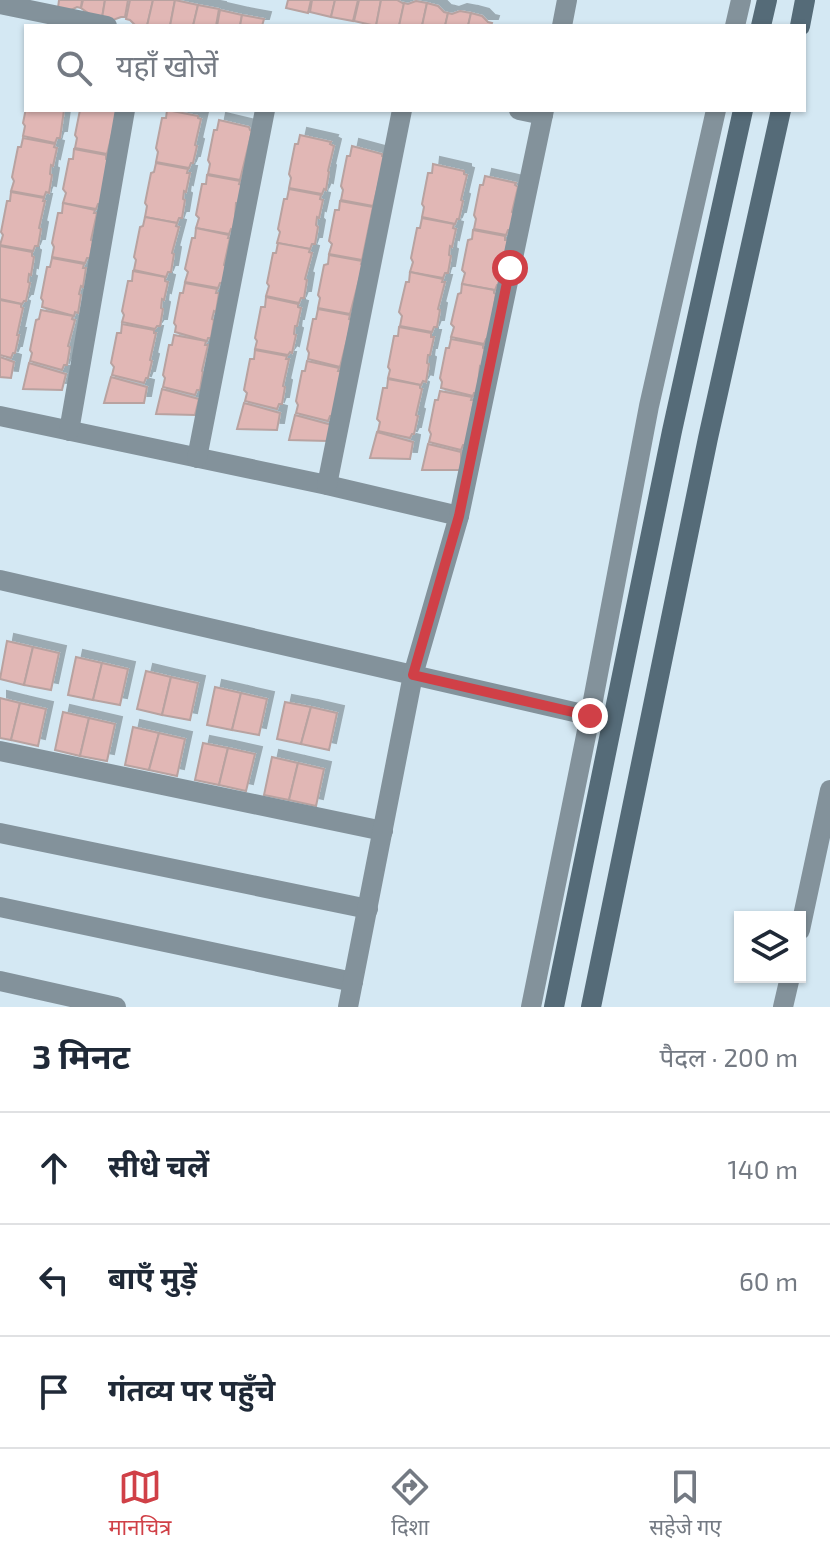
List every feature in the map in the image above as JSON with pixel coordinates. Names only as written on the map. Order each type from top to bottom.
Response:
[{"type":"street","points":[[562,24],[567,0]]},
{"type":"street","points":[[735,24],[741,0]]},
{"type":"street","points":[[761,24],[767,0]]},
{"type":"street","points":[[800,24],[805,0]]},
{"type":"street","points":[[0,26],[2,5],[97,24]]},
{"type":"street","points":[[69,431],[125,112]]},
{"type":"street","points":[[197,458],[265,112]]},
{"type":"street","points":[[327,485],[402,112]]},
{"type":"street","points":[[348,1007],[413,675],[459,516],[543,112]]},
{"type":"street","points":[[531,1007],[649,406],[716,112]]},
{"type":"street","points":[[554,1007],[675,415],[743,112]]},
{"type":"street","points":[[591,1007],[708,438],[781,112]]},
{"type":"street","points":[[0,416],[459,516]]},
{"type":"street","points":[[0,580],[613,720]]},
{"type":"street","points":[[0,751],[383,831]]},
{"type":"street","points":[[804,911],[830,790]]},
{"type":"street","points":[[0,833],[368,909]]},
{"type":"street","points":[[0,907],[353,982]]},
{"type":"street","points":[[0,981],[116,1007]]},
{"type":"street","points":[[783,1007],[789,983]]},
{"type":"building","points":[[59,0],[82,0],[81,8],[69,11],[58,8]]},
{"type":"building","points":[[83,0],[105,0],[102,18],[81,8]]},
{"type":"building","points":[[105,0],[128,0],[125,17],[113,20],[102,18]]},
{"type":"building","points":[[130,0],[153,0],[147,24],[134,24],[126,19]]},
{"type":"building","points":[[153,0],[175,0],[170,24],[147,24]]},
{"type":"building","points":[[175,0],[198,5],[193,24],[170,24]]},
{"type":"building","points":[[288,0],[311,0],[308,13],[286,8]]},
{"type":"building","points":[[312,0],[335,0],[331,17],[310,12]]},
{"type":"building","points":[[335,0],[358,0],[353,21],[331,17]]},
{"type":"building","points":[[359,0],[381,0],[376,24],[354,21]]},
{"type":"building","points":[[381,0],[397,0],[404,4],[399,24],[376,24]]},
{"type":"building","points":[[416,1],[427,3],[422,24],[399,24],[404,3]]},
{"type":"building","points":[[427,3],[448,13],[445,24],[422,24]]},
{"type":"building","points":[[198,5],[219,9],[216,24],[193,24]]},
{"type":"building","points":[[220,10],[242,15],[240,24],[217,24]]},
{"type":"building","points":[[460,11],[471,13],[468,24],[445,24],[448,13]]},
{"type":"building","points":[[471,13],[492,23],[492,24],[468,24]]},
{"type":"building","points":[[242,15],[264,19],[263,24],[240,24]]},
{"type":"building","points":[[25,112],[64,112],[60,138],[55,143],[23,136]]},
{"type":"building","points":[[80,112],[118,112],[107,154],[75,148]]},
{"type":"building","points":[[167,112],[177,112],[201,119],[193,163],[189,168],[156,162],[162,118],[166,118]]},
{"type":"building","points":[[219,120],[249,127],[252,131],[240,180],[208,174],[214,130],[217,130]]},
{"type":"building","points":[[300,135],[331,142],[334,146],[326,190],[322,194],[289,188],[295,144],[298,144]]},
{"type":"building","points":[[23,138],[55,144],[57,148],[51,165],[49,193],[46,192],[44,197],[11,191],[18,147],[21,147]]},
{"type":"building","points":[[352,146],[385,157],[373,206],[341,200],[347,156],[350,156]]},
{"type":"building","points":[[74,149],[106,155],[109,160],[101,204],[96,209],[63,203],[69,159],[73,159]]},
{"type":"building","points":[[156,163],[188,169],[187,173],[190,173],[184,191],[182,218],[177,223],[145,217],[151,173]]},
{"type":"building","points":[[433,164],[464,171],[467,175],[459,219],[455,224],[422,217],[428,173],[432,173]]},
{"type":"building","points":[[207,175],[240,181],[242,185],[236,203],[234,230],[231,229],[229,234],[196,228],[202,184],[206,184]]},
{"type":"building","points":[[485,176],[516,183],[518,187],[511,230],[506,235],[474,229],[480,185],[483,185]]},
{"type":"building","points":[[289,189],[321,195],[320,199],[323,200],[317,217],[315,244],[310,249],[277,243],[284,199],[287,199]]},
{"type":"building","points":[[11,192],[44,198],[38,246],[33,251],[0,245]]},
{"type":"building","points":[[340,201],[373,207],[362,260],[329,254],[335,210],[339,210]]},
{"type":"building","points":[[63,203],[97,213],[90,258],[85,263],[52,257],[58,213],[62,213]]},
{"type":"building","points":[[145,217],[177,223],[179,227],[171,272],[166,277],[134,270],[140,227]]},
{"type":"building","points":[[422,218],[454,224],[453,228],[456,229],[450,246],[448,273],[443,278],[410,272],[417,228],[420,228]]},
{"type":"building","points":[[196,228],[229,235],[223,283],[218,288],[185,282],[188,272],[185,269]]},
{"type":"building","points":[[473,230],[505,236],[508,240],[502,258],[500,285],[495,290],[462,284],[468,240],[472,239]]},
{"type":"building","points":[[278,243],[310,249],[312,253],[304,298],[299,303],[266,296],[273,253],[276,253]]},
{"type":"building","points":[[0,246],[32,252],[34,257],[26,301],[22,304],[0,299]]},
{"type":"building","points":[[329,255],[362,261],[350,314],[318,308],[324,265],[328,264]]},
{"type":"building","points":[[52,258],[84,264],[83,268],[86,268],[78,313],[75,312],[74,316],[42,307],[47,267],[50,267]]},
{"type":"building","points":[[133,271],[165,277],[168,282],[162,299],[160,326],[155,329],[122,322],[128,281],[132,281]]},
{"type":"building","points":[[410,272],[445,282],[437,327],[432,332],[400,326],[402,316],[399,312]]},
{"type":"building","points":[[185,283],[217,289],[216,293],[219,293],[211,338],[207,341],[175,332],[180,293],[183,293]]},
{"type":"building","points":[[462,284],[494,290],[496,294],[489,339],[484,344],[451,337],[454,327],[451,324]]},
{"type":"building","points":[[266,297],[298,304],[301,308],[292,353],[288,355],[255,349],[261,307],[265,307]]},
{"type":"building","points":[[0,300],[21,304],[23,308],[15,353],[11,358],[0,355]]},
{"type":"building","points":[[318,309],[350,315],[349,319],[352,320],[340,367],[308,359],[313,319],[316,319]]},
{"type":"building","points":[[41,310],[73,316],[75,320],[67,365],[62,370],[30,361],[36,320]]},
{"type":"building","points":[[122,324],[156,333],[148,378],[144,383],[112,375],[114,367],[111,363]]},
{"type":"building","points":[[399,327],[431,333],[434,337],[428,355],[426,382],[423,381],[421,385],[388,378],[394,336],[398,336]]},
{"type":"building","points":[[174,335],[206,341],[205,345],[208,345],[200,390],[195,395],[163,387],[169,345],[172,345]]},
{"type":"building","points":[[451,339],[483,345],[485,349],[477,393],[473,396],[441,388],[446,348],[449,348]]},
{"type":"building","points":[[255,350],[289,359],[282,404],[277,409],[245,401],[250,359],[254,359]]},
{"type":"building","points":[[0,357],[14,362],[11,378],[0,377]]},
{"type":"building","points":[[307,361],[341,371],[333,416],[328,421],[296,413],[302,371],[305,371]]},
{"type":"building","points":[[29,363],[66,374],[62,390],[23,389]]},
{"type":"building","points":[[111,377],[147,387],[144,403],[104,403]]},
{"type":"building","points":[[388,379],[420,385],[422,389],[414,434],[410,438],[378,431],[380,422],[377,419],[383,388],[387,388]]},
{"type":"building","points":[[162,389],[199,399],[195,415],[156,414]]},
{"type":"building","points":[[440,391],[474,400],[466,445],[461,450],[429,442],[435,400],[438,400]]},
{"type":"building","points":[[244,403],[280,413],[277,430],[237,429]]},
{"type":"building","points":[[295,415],[332,425],[328,441],[289,440]]},
{"type":"building","points":[[377,432],[413,442],[410,459],[370,458]]},
{"type":"building","points":[[428,444],[461,452],[461,470],[422,470]]},
{"type":"building","points":[[7,641],[33,647],[24,685],[0,679]]},
{"type":"building","points":[[33,647],[59,653],[51,690],[24,685]]},
{"type":"building","points":[[76,657],[102,663],[93,700],[68,695]]},
{"type":"building","points":[[102,663],[128,669],[120,705],[93,700]]},
{"type":"building","points":[[146,671],[171,677],[162,715],[137,709]]},
{"type":"building","points":[[171,677],[198,683],[190,720],[162,715]]},
{"type":"building","points":[[215,687],[241,693],[232,730],[207,725]]},
{"type":"building","points":[[241,693],[267,699],[259,735],[232,730]]},
{"type":"building","points":[[0,698],[20,703],[11,740],[0,738]]},
{"type":"building","points":[[285,702],[311,707],[301,744],[277,739]]},
{"type":"building","points":[[20,703],[46,709],[38,746],[11,740]]},
{"type":"building","points":[[311,707],[337,713],[329,750],[301,744]]},
{"type":"building","points":[[63,712],[89,718],[80,756],[55,750]]},
{"type":"building","points":[[89,718],[115,724],[107,761],[80,756]]},
{"type":"building","points":[[133,727],[159,733],[149,770],[125,765]]},
{"type":"building","points":[[159,733],[185,739],[177,776],[149,770]]},
{"type":"building","points":[[203,743],[228,748],[219,785],[195,780]]},
{"type":"building","points":[[228,748],[255,754],[246,791],[219,785]]},
{"type":"building","points":[[272,757],[298,763],[289,800],[264,795]]},
{"type":"building","points":[[298,763],[324,769],[316,806],[289,800]]},
{"type":"route","points":[[510,268],[459,516],[413,675],[590,716]]}]
